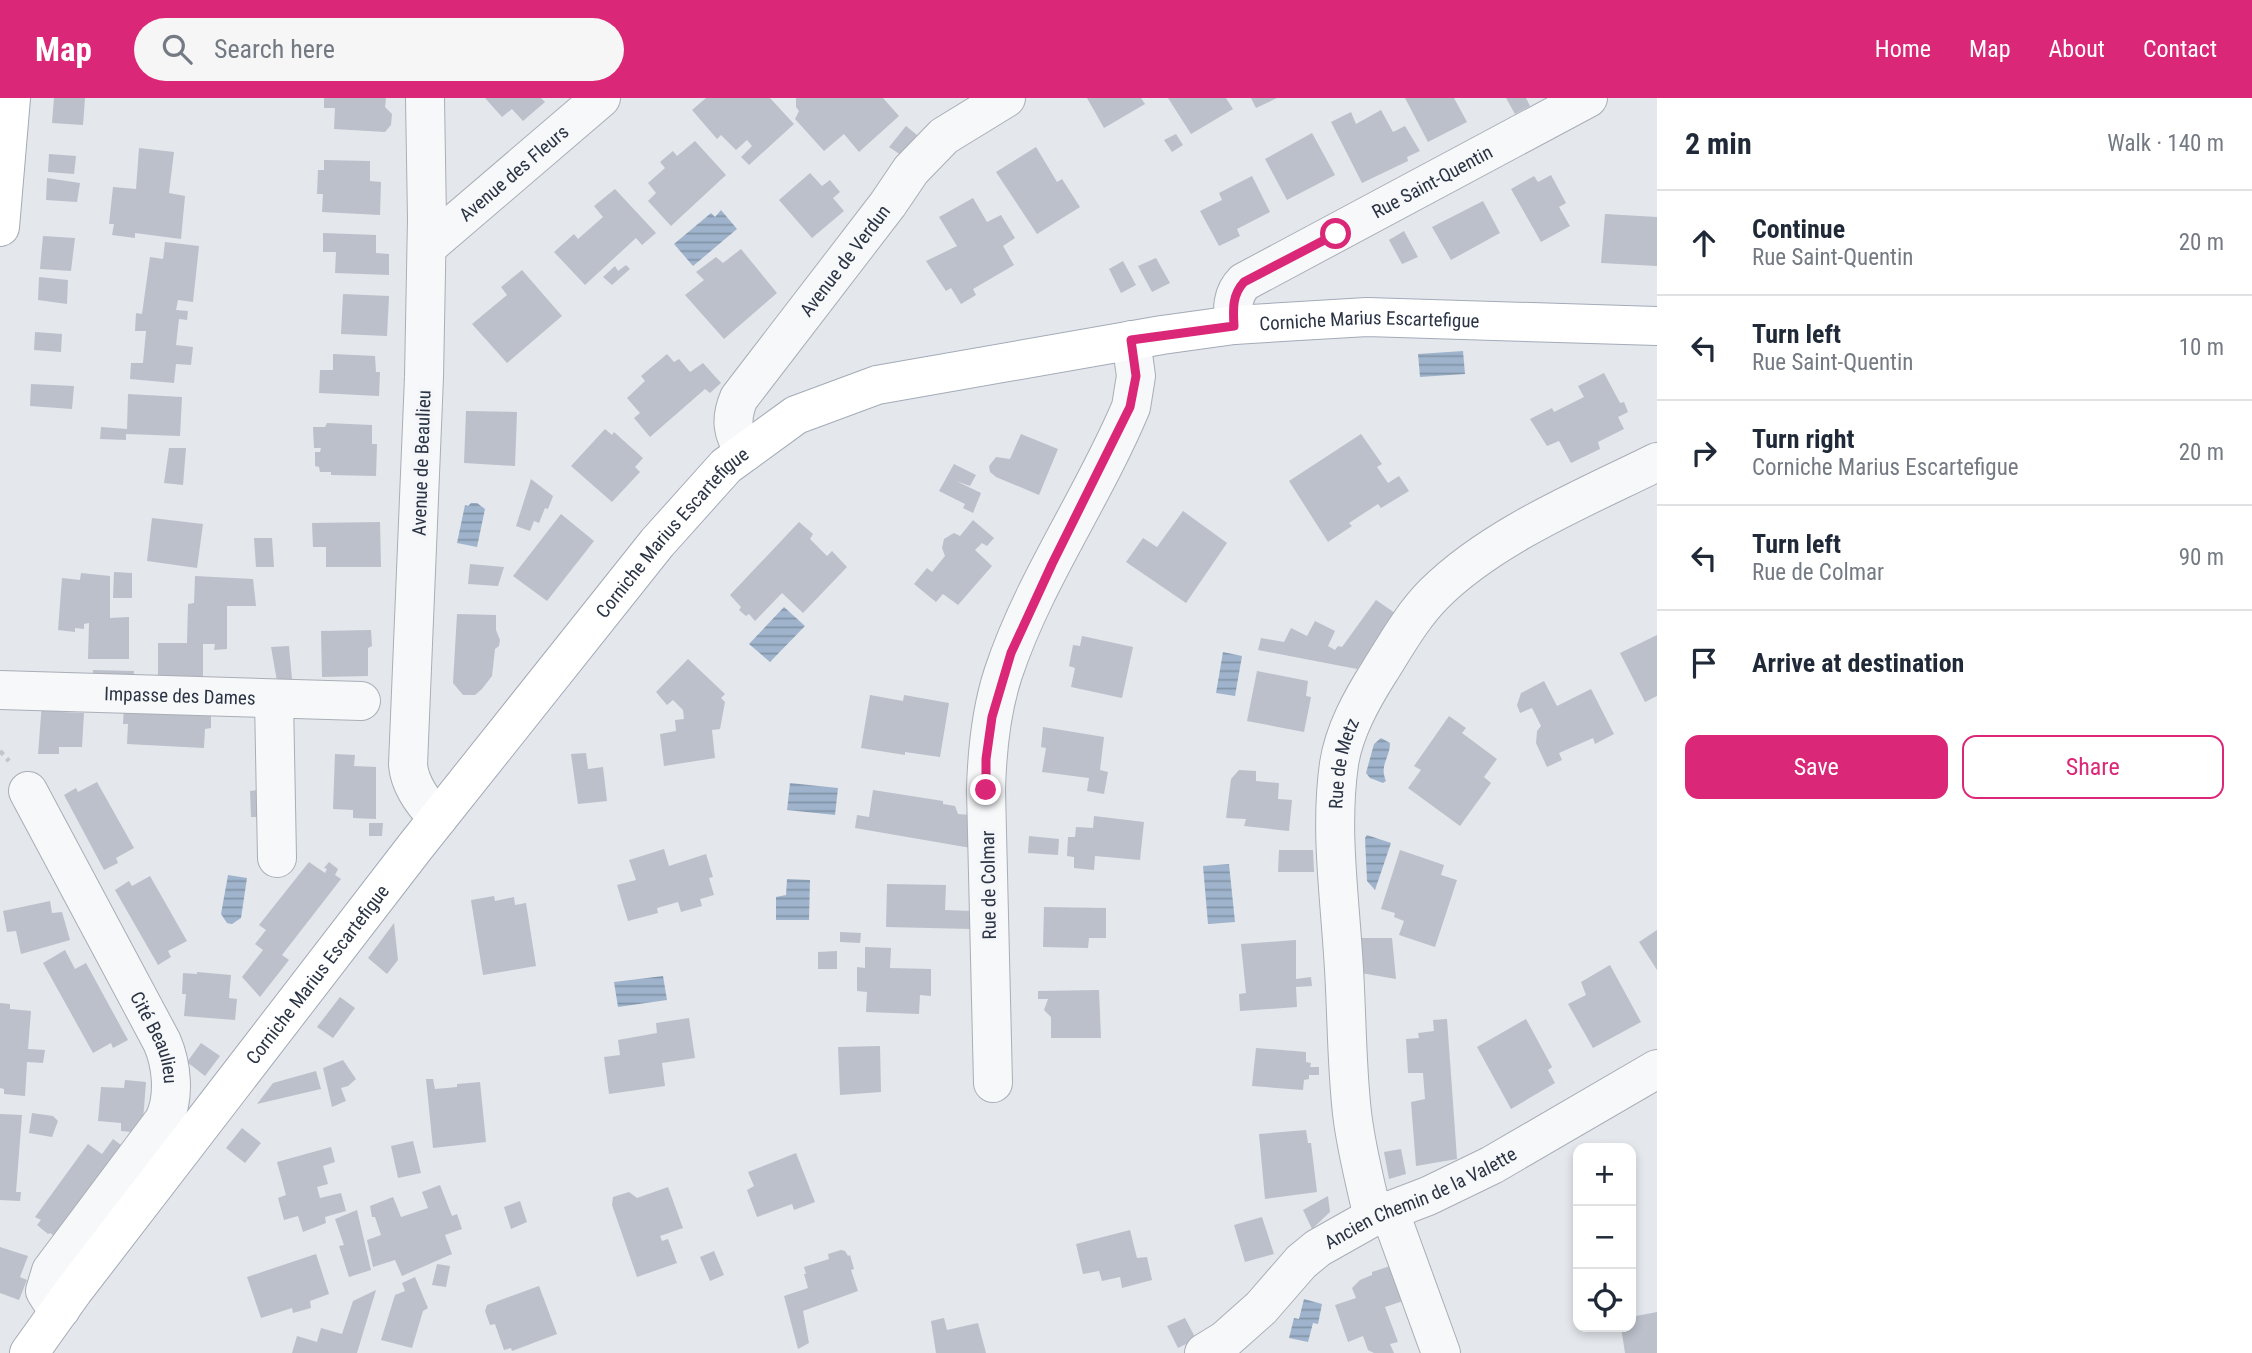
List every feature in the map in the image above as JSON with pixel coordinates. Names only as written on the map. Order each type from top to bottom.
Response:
[{"type":"main road","points":[[0,227],[11,98]]},
{"type":"main road","name":"Corniche Marius Escartefigue","points":[[29,1353],[438,818],[657,543],[726,466],[796,415],[877,385],[1131,340],[1234,326],[1367,317],[1657,326]]},
{"type":"street","name":"Avenue de Beaulieu","points":[[425,98],[427,247],[417,588],[408,765],[412,783],[438,818]]},
{"type":"street","name":"Avenue des Fleurs","points":[[427,247],[601,98]]},
{"type":"street","name":"Avenue de Verdun","points":[[745,452],[733,428],[734,411],[739,398],[888,204],[911,170],[944,136],[1006,98]]},
{"type":"street","name":"Rue Saint-Quentin","points":[[1234,326],[1234,301],[1244,282],[1588,98]]},
{"type":"street","name":"Rue de Colmar","points":[[993,1083],[986,790],[986,759],[992,717],[1003,675],[1024,622],[1130,407],[1136,376],[1131,340]]},
{"type":"street","name":"Rue de Metz","points":[[1441,1353],[1381,1213],[1353,1115],[1334,822],[1339,764],[1346,738],[1362,703],[1391,652],[1422,607],[1444,584],[1473,562],[1550,514],[1657,462]]},
{"type":"street","name":"Impasse des Dames","points":[[0,690],[360,701]]},
{"type":"street","points":[[274,699],[277,858]]},
{"type":"street","name":"Cité Beaulieu","points":[[28,791],[162,1042],[170,1077],[170,1101],[164,1120],[51,1271],[45,1292],[52,1303],[61,1309]]},
{"type":"street","name":"Ancien Chemin de la Valette","points":[[1204,1353],[1224,1340],[1261,1308],[1301,1262],[1318,1248],[1381,1213],[1461,1181],[1492,1165],[1657,1069]]},
{"type":"water","points":[[721,210],[737,229],[693,266],[674,244],[711,213],[715,217]]},
{"type":"water","points":[[1463,351],[1465,374],[1420,377],[1418,354]]},
{"type":"water","points":[[477,503],[485,509],[477,547],[457,543],[465,505]]},
{"type":"water","points":[[784,607],[805,626],[770,662],[749,644]]},
{"type":"water","points":[[1223,652],[1242,656],[1235,696],[1216,693]]},
{"type":"water","points":[[1381,738],[1390,743],[1384,766],[1386,781],[1383,783],[1370,778],[1366,773],[1374,744]]},
{"type":"water","points":[[790,783],[838,788],[835,815],[787,810]]},
{"type":"water","points":[[1367,835],[1391,843],[1375,890],[1367,881]]},
{"type":"water","points":[[1229,864],[1235,922],[1208,924],[1203,866]]},
{"type":"water","points":[[228,875],[247,878],[241,918],[232,924],[227,923],[221,914]]},
{"type":"water","points":[[787,879],[810,880],[809,920],[776,920],[776,897],[786,895]]},
{"type":"water","points":[[663,976],[667,1000],[618,1007],[614,982]]},
{"type":"water","points":[[1304,1299],[1322,1304],[1318,1324],[1313,1323],[1308,1342],[1289,1338],[1294,1318],[1299,1319]]},
{"type":"building","points":[[54,98],[85,98],[83,125],[52,123]]},
{"type":"building","points":[[324,98],[386,98],[385,107],[392,114],[391,125],[385,132],[334,129],[335,108],[324,108]]},
{"type":"building","points":[[485,98],[541,98],[545,102],[523,121],[512,109],[502,117]]},
{"type":"building","points":[[706,98],[770,98],[794,124],[749,165],[741,157],[752,146],[747,140],[736,150],[721,135],[717,139],[692,110]]},
{"type":"building","points":[[796,98],[883,98],[899,116],[859,152],[844,134],[824,151],[795,119],[799,111]]},
{"type":"building","points":[[1087,98],[1141,98],[1145,104],[1104,128]]},
{"type":"building","points":[[1168,98],[1226,98],[1233,109],[1191,134]]},
{"type":"building","points":[[1251,98],[1277,98],[1256,108]]},
{"type":"building","points":[[1405,98],[1454,98],[1467,122],[1428,142]]},
{"type":"building","points":[[1506,98],[1526,98],[1530,106],[1515,114]]},
{"type":"building","points":[[1381,110],[1393,132],[1405,126],[1420,151],[1407,157],[1408,161],[1362,183],[1331,122],[1351,112],[1356,124]]},
{"type":"building","points":[[906,126],[917,135],[901,155],[889,147]]},
{"type":"building","points":[[1312,133],[1335,175],[1287,200],[1265,159]]},
{"type":"building","points":[[1176,134],[1183,145],[1172,152],[1164,140]]},
{"type":"building","points":[[695,141],[726,175],[671,226],[648,201],[656,193],[648,183],[665,168],[660,162],[673,151],[677,156]]},
{"type":"building","points":[[1036,147],[1057,182],[1062,179],[1080,207],[1037,234],[996,172]]},
{"type":"building","points":[[139,148],[174,152],[169,193],[185,196],[181,239],[135,233],[135,238],[112,235],[114,224],[109,224],[113,187],[136,189]]},
{"type":"building","points":[[49,154],[76,156],[74,174],[48,172]]},
{"type":"building","points":[[324,160],[370,161],[370,181],[381,182],[380,215],[322,212],[323,194],[317,194],[318,170],[324,170]]},
{"type":"building","points":[[810,173],[822,186],[830,180],[840,192],[833,198],[844,211],[812,238],[779,200]]},
{"type":"building","points":[[1551,175],[1566,203],[1559,207],[1570,226],[1541,242],[1511,189],[1534,176],[1538,182]]},
{"type":"building","points":[[1252,176],[1270,212],[1237,229],[1240,236],[1219,246],[1200,211],[1222,200],[1219,193]]},
{"type":"building","points":[[47,178],[80,183],[77,202],[46,200]]},
{"type":"building","points":[[615,189],[656,233],[642,245],[636,238],[585,285],[554,252],[574,234],[578,239],[603,217],[594,206]]},
{"type":"building","points":[[973,198],[987,222],[1001,215],[1015,238],[1003,246],[1014,265],[973,289],[976,295],[961,304],[951,288],[946,291],[926,261],[957,246],[939,217]]},
{"type":"building","points":[[1483,201],[1500,233],[1451,260],[1432,227]]},
{"type":"building","points":[[1605,214],[1657,217],[1657,266],[1601,263]]},
{"type":"building","points":[[1404,231],[1418,257],[1402,264],[1389,240]]},
{"type":"building","points":[[323,233],[376,235],[376,253],[389,254],[389,275],[335,273],[336,252],[323,252]]},
{"type":"building","points":[[43,236],[75,238],[71,271],[40,269]]},
{"type":"building","points":[[165,242],[199,246],[193,302],[178,300],[176,310],[188,311],[187,320],[179,319],[176,345],[193,347],[191,365],[176,364],[174,383],[130,379],[131,363],[143,363],[146,331],[135,331],[136,313],[142,314],[150,257],[163,259]]},
{"type":"building","points":[[741,249],[777,293],[724,339],[685,295],[704,280],[696,272],[716,257],[723,263]]},
{"type":"building","points":[[1156,258],[1170,283],[1152,292],[1138,266]]},
{"type":"building","points":[[1123,261],[1136,285],[1121,293],[1109,269]]},
{"type":"building","points":[[626,265],[630,269],[612,285],[603,277],[615,266],[618,271]]},
{"type":"building","points":[[522,270],[562,316],[507,363],[472,324],[507,295],[501,287]]},
{"type":"building","points":[[39,277],[68,280],[67,304],[38,300]]},
{"type":"building","points":[[343,294],[389,296],[387,336],[341,334]]},
{"type":"building","points":[[35,332],[62,334],[61,352],[34,350]]},
{"type":"building","points":[[333,354],[375,356],[376,372],[380,372],[379,396],[319,393],[320,370],[333,370]]},
{"type":"building","points":[[667,354],[674,362],[679,359],[690,372],[703,363],[721,383],[710,393],[705,389],[650,437],[634,418],[640,413],[627,398],[645,381],[641,376]]},
{"type":"building","points":[[1604,373],[1628,412],[1618,417],[1624,429],[1598,442],[1600,449],[1571,463],[1559,441],[1547,446],[1530,419],[1552,408],[1554,412],[1584,397],[1578,386]]},
{"type":"building","points":[[31,384],[74,386],[72,409],[30,406]]},
{"type":"building","points":[[128,394],[182,397],[180,436],[126,434],[126,440],[100,439],[101,427],[127,429]]},
{"type":"building","points":[[466,411],[517,412],[515,466],[464,463]]},
{"type":"building","points":[[327,423],[372,425],[372,444],[377,444],[376,476],[331,475],[331,472],[320,472],[319,467],[315,466],[315,452],[320,452],[321,448],[314,448],[313,427],[325,427]]},
{"type":"building","points":[[605,429],[612,435],[614,432],[643,458],[635,467],[640,472],[612,502],[571,466]]},
{"type":"building","points":[[1021,434],[1058,449],[1039,495],[990,472],[989,466],[996,457],[1010,459]]},
{"type":"building","points":[[1361,434],[1382,464],[1377,467],[1388,483],[1399,476],[1409,491],[1381,508],[1378,504],[1349,523],[1352,526],[1328,542],[1289,481]]},
{"type":"building","points":[[169,448],[186,448],[183,485],[164,483]]},
{"type":"building","points":[[954,464],[976,475],[970,486],[956,481],[981,493],[973,513],[963,508],[965,504],[939,491]]},
{"type":"building","points":[[531,479],[553,496],[539,523],[534,521],[530,531],[516,526]]},
{"type":"building","points":[[1183,511],[1227,543],[1186,603],[1126,562],[1143,538],[1157,547]]},
{"type":"building","points":[[561,514],[594,541],[547,601],[513,576]]},
{"type":"building","points":[[152,518],[203,524],[197,568],[147,561]]},
{"type":"building","points":[[973,520],[994,538],[987,546],[982,543],[975,550],[992,566],[958,605],[943,594],[936,602],[914,584],[927,568],[932,572],[945,556],[942,548],[944,539],[954,533],[960,536]]},
{"type":"building","points":[[380,522],[381,567],[326,567],[326,547],[313,547],[312,523]]},
{"type":"building","points":[[799,522],[813,534],[810,539],[827,556],[832,551],[847,567],[803,613],[782,593],[755,621],[749,614],[746,616],[739,610],[741,607],[730,595]]},
{"type":"building","points":[[254,538],[272,538],[274,567],[256,567]]},
{"type":"building","points":[[470,564],[504,567],[498,586],[468,584]]},
{"type":"building","points":[[114,572],[132,573],[132,598],[113,598]]},
{"type":"building","points":[[81,573],[110,576],[110,618],[129,617],[129,659],[88,659],[89,623],[84,624],[84,629],[75,628],[75,632],[58,630],[62,578],[80,580]]},
{"type":"building","points":[[195,576],[253,579],[256,606],[227,606],[227,649],[214,650],[215,644],[203,644],[203,677],[158,678],[158,643],[187,643],[188,604],[194,603]]},
{"type":"building","points":[[1376,600],[1395,613],[1357,669],[1258,650],[1261,638],[1284,642],[1291,628],[1307,636],[1315,621],[1335,631],[1328,646],[1335,650],[1338,646],[1342,647]]},
{"type":"building","points":[[457,614],[496,615],[496,630],[500,640],[495,649],[492,676],[475,695],[463,695],[453,683]]},
{"type":"building","points":[[371,630],[368,676],[322,677],[321,631]]},
{"type":"building","points":[[1657,635],[1657,696],[1645,702],[1620,653]]},
{"type":"building","points":[[1082,636],[1133,647],[1122,698],[1071,687],[1075,668],[1069,666],[1073,645],[1080,646]]},
{"type":"building","points":[[289,646],[292,679],[277,681],[271,647]]},
{"type":"building","points":[[688,659],[725,694],[721,698],[725,702],[720,729],[712,730],[715,758],[664,766],[660,734],[676,731],[675,720],[684,719],[683,710],[673,700],[667,705],[656,692]]},
{"type":"building","points":[[93,670],[134,671],[133,688],[92,686]]},
{"type":"building","points":[[1257,671],[1308,681],[1306,696],[1311,697],[1304,732],[1247,721]]},
{"type":"building","points":[[1544,681],[1557,706],[1591,689],[1614,734],[1595,744],[1593,738],[1559,753],[1562,760],[1547,767],[1536,743],[1537,731],[1541,726],[1532,708],[1520,713],[1517,705],[1521,693]]},
{"type":"building","points":[[870,695],[903,701],[904,695],[949,703],[940,757],[861,748]]},
{"type":"building","points":[[42,703],[61,704],[61,712],[84,713],[82,747],[59,747],[59,754],[38,754]]},
{"type":"building","points":[[124,707],[211,711],[211,728],[205,729],[204,748],[127,744],[128,724],[123,724]]},
{"type":"building","points":[[1449,716],[1466,728],[1462,733],[1497,759],[1484,777],[1491,783],[1460,826],[1408,788],[1421,770],[1414,766]]},
{"type":"building","points":[[1043,727],[1104,737],[1100,770],[1108,772],[1104,794],[1087,791],[1089,778],[1042,772],[1046,748],[1041,747]]},
{"type":"building","points":[[586,753],[588,769],[603,767],[607,801],[578,804],[571,754]]},
{"type":"building","points":[[335,754],[355,755],[354,766],[376,767],[376,819],[353,818],[353,810],[333,809]]},
{"type":"building","points":[[1239,770],[1256,771],[1256,781],[1279,783],[1278,799],[1292,800],[1289,831],[1244,826],[1246,819],[1226,818],[1231,779]]},
{"type":"building","points":[[97,782],[134,848],[116,858],[118,863],[104,870],[64,795],[76,788],[78,792]]},
{"type":"building","points":[[265,789],[266,817],[251,817],[250,791]]},
{"type":"building","points":[[873,790],[943,801],[943,804],[955,806],[958,814],[971,815],[971,848],[855,828],[857,815],[869,817]]},
{"type":"building","points":[[1094,816],[1144,822],[1140,860],[1095,856],[1094,870],[1074,868],[1074,857],[1067,856],[1068,837],[1075,837],[1076,827],[1093,828]]},
{"type":"building","points":[[369,823],[383,823],[382,836],[369,836]]},
{"type":"building","points":[[1029,836],[1059,839],[1058,855],[1028,853]]},
{"type":"building","points":[[664,849],[669,866],[706,854],[713,877],[709,878],[714,895],[700,899],[702,906],[681,912],[678,902],[657,908],[658,913],[628,921],[617,885],[636,880],[629,860]]},
{"type":"building","points":[[1279,850],[1313,850],[1314,872],[1278,872]]},
{"type":"building","points":[[1400,850],[1444,865],[1441,875],[1457,880],[1435,947],[1399,935],[1404,921],[1394,917],[1395,913],[1381,909]]},
{"type":"building","points":[[309,862],[325,873],[327,869],[324,868],[329,862],[338,869],[335,875],[341,879],[282,955],[289,960],[260,997],[242,977],[263,950],[255,944],[266,930],[259,925]]},
{"type":"building","points":[[150,876],[187,941],[168,951],[171,957],[158,965],[115,890],[129,881],[132,886]]},
{"type":"building","points":[[887,884],[946,885],[945,910],[972,911],[972,929],[886,927]]},
{"type":"building","points":[[494,896],[495,901],[514,897],[515,905],[526,903],[536,966],[483,975],[471,900]]},
{"type":"building","points":[[50,901],[52,913],[62,912],[70,940],[21,954],[16,931],[7,932],[3,911]]},
{"type":"building","points":[[1044,907],[1106,908],[1106,938],[1089,938],[1088,948],[1043,947]]},
{"type":"building","points":[[394,923],[398,960],[387,974],[368,958]]},
{"type":"building","points":[[1657,930],[1657,970],[1639,942]]},
{"type":"building","points":[[840,932],[861,933],[860,943],[840,942]]},
{"type":"building","points":[[1360,938],[1392,938],[1396,979],[1361,973]]},
{"type":"building","points":[[1296,940],[1296,979],[1311,977],[1312,986],[1296,987],[1297,1007],[1240,1011],[1239,994],[1246,993],[1241,944]]},
{"type":"building","points":[[865,947],[891,948],[890,968],[931,969],[931,996],[920,995],[919,1014],[866,1012],[867,992],[857,991],[857,967],[865,968]]},
{"type":"building","points":[[65,950],[75,969],[86,963],[128,1040],[113,1048],[111,1043],[93,1053],[43,963]]},
{"type":"building","points":[[837,951],[837,969],[818,969],[818,952]]},
{"type":"building","points":[[1610,965],[1641,1022],[1593,1048],[1568,1004],[1586,995],[1581,982]]},
{"type":"building","points":[[183,973],[231,975],[229,998],[237,999],[235,1020],[184,1016],[186,994],[182,994]]},
{"type":"building","points":[[1099,990],[1101,1038],[1051,1038],[1051,1017],[1044,1010],[1048,999],[1038,999],[1038,991]]},
{"type":"building","points":[[340,997],[355,1008],[333,1038],[317,1027]]},
{"type":"building","points":[[0,1003],[10,1004],[10,1009],[31,1011],[28,1049],[45,1050],[43,1063],[27,1062],[25,1096],[4,1094],[4,1089],[0,1088]]},
{"type":"building","points":[[689,1018],[695,1058],[662,1063],[665,1086],[609,1094],[604,1057],[620,1055],[618,1040],[657,1033],[656,1023]]},
{"type":"building","points":[[1447,1019],[1457,1159],[1416,1166],[1411,1102],[1425,1099],[1423,1073],[1408,1073],[1406,1039],[1419,1038],[1418,1033],[1434,1031],[1433,1020]]},
{"type":"building","points":[[1526,1019],[1552,1067],[1548,1070],[1555,1083],[1511,1109],[1477,1047]]},
{"type":"building","points":[[201,1043],[220,1056],[205,1076],[187,1062]]},
{"type":"building","points":[[880,1046],[881,1092],[840,1095],[838,1047]]},
{"type":"building","points":[[1256,1048],[1306,1052],[1306,1062],[1311,1063],[1310,1067],[1319,1067],[1319,1075],[1309,1075],[1309,1079],[1304,1080],[1303,1090],[1252,1086]]},
{"type":"building","points":[[343,1060],[356,1079],[341,1088],[346,1101],[332,1107],[323,1068]]},
{"type":"building","points":[[316,1071],[321,1089],[257,1104],[273,1083]]},
{"type":"building","points":[[426,1079],[433,1079],[435,1089],[480,1082],[486,1142],[433,1148]]},
{"type":"building","points":[[125,1080],[146,1082],[142,1133],[121,1131],[121,1123],[98,1121],[101,1087],[124,1088]]},
{"type":"building","points":[[32,1113],[53,1116],[58,1121],[52,1137],[29,1133]]},
{"type":"building","points":[[0,1114],[22,1115],[16,1192],[21,1192],[20,1201],[0,1200]]},
{"type":"building","points":[[242,1128],[261,1143],[245,1163],[226,1148]]},
{"type":"building","points":[[1306,1130],[1308,1143],[1311,1143],[1317,1192],[1265,1199],[1259,1134]]},
{"type":"building","points":[[113,1139],[129,1151],[63,1242],[48,1234],[37,1225],[41,1220],[35,1217],[88,1144],[102,1154]]},
{"type":"building","points":[[413,1141],[421,1173],[398,1178],[391,1146]]},
{"type":"building","points":[[331,1147],[335,1162],[323,1166],[328,1184],[317,1187],[320,1198],[341,1193],[346,1211],[325,1217],[326,1223],[303,1232],[298,1216],[284,1220],[278,1198],[286,1195],[277,1162]]},
{"type":"building","points":[[1401,1149],[1406,1174],[1389,1179],[1384,1152]]},
{"type":"building","points":[[796,1153],[815,1202],[794,1210],[792,1204],[757,1217],[747,1190],[754,1186],[748,1172]]},
{"type":"building","points":[[440,1185],[452,1216],[457,1214],[462,1229],[445,1235],[452,1254],[402,1276],[395,1260],[373,1267],[367,1240],[381,1235],[370,1206],[393,1197],[401,1217],[428,1208],[422,1192]]},
{"type":"building","points":[[668,1187],[683,1228],[660,1236],[662,1241],[668,1239],[677,1263],[637,1277],[612,1205],[613,1197],[629,1192],[637,1198]]},
{"type":"building","points":[[1328,1196],[1330,1212],[1312,1229],[1303,1210]]},
{"type":"building","points":[[520,1201],[527,1222],[511,1229],[504,1207]]},
{"type":"building","points":[[357,1210],[371,1270],[349,1277],[339,1246],[344,1245],[335,1219]]},
{"type":"building","points":[[1262,1217],[1274,1254],[1245,1262],[1234,1225]]},
{"type":"building","points":[[1130,1230],[1137,1258],[1147,1257],[1152,1280],[1122,1288],[1120,1277],[1102,1281],[1099,1271],[1083,1274],[1076,1244]]},
{"type":"building","points":[[0,1247],[28,1256],[20,1277],[27,1280],[19,1300],[0,1293]]},
{"type":"building","points":[[841,1250],[850,1255],[854,1269],[851,1270],[858,1291],[803,1311],[809,1343],[798,1349],[784,1296],[808,1288],[804,1267],[829,1259],[828,1254]]},
{"type":"building","points":[[714,1251],[724,1275],[710,1281],[700,1257]]},
{"type":"building","points":[[316,1254],[329,1294],[310,1301],[311,1308],[293,1313],[292,1308],[261,1318],[247,1277]]},
{"type":"building","points":[[437,1264],[450,1266],[446,1287],[432,1285]]},
{"type":"building","points":[[1396,1264],[1409,1299],[1385,1307],[1398,1342],[1390,1344],[1394,1353],[1374,1353],[1368,1350],[1363,1336],[1348,1342],[1335,1305],[1356,1298],[1352,1288],[1360,1280],[1372,1275],[1372,1272]]},
{"type":"building","points":[[415,1277],[428,1308],[423,1311],[412,1348],[381,1340],[395,1295],[405,1291],[402,1283]]},
{"type":"building","points":[[539,1286],[557,1334],[512,1351],[511,1348],[504,1350],[495,1324],[490,1325],[485,1311],[487,1305]]},
{"type":"building","points":[[376,1290],[357,1353],[292,1353],[297,1336],[317,1342],[321,1328],[342,1334],[353,1301]]},
{"type":"building","points":[[1657,1312],[1657,1353],[1625,1353],[1622,1332],[1636,1332],[1636,1316]]},
{"type":"building","points":[[944,1318],[947,1330],[978,1323],[986,1353],[936,1353],[931,1321]]},
{"type":"building","points":[[1185,1318],[1196,1339],[1178,1348],[1167,1326]]},
{"type":"route","points":[[986,790],[986,759],[992,717],[1011,653],[1052,564],[1125,420],[1134,395],[1136,369],[1131,340],[1234,326],[1234,301],[1244,282],[1336,234]]}]
